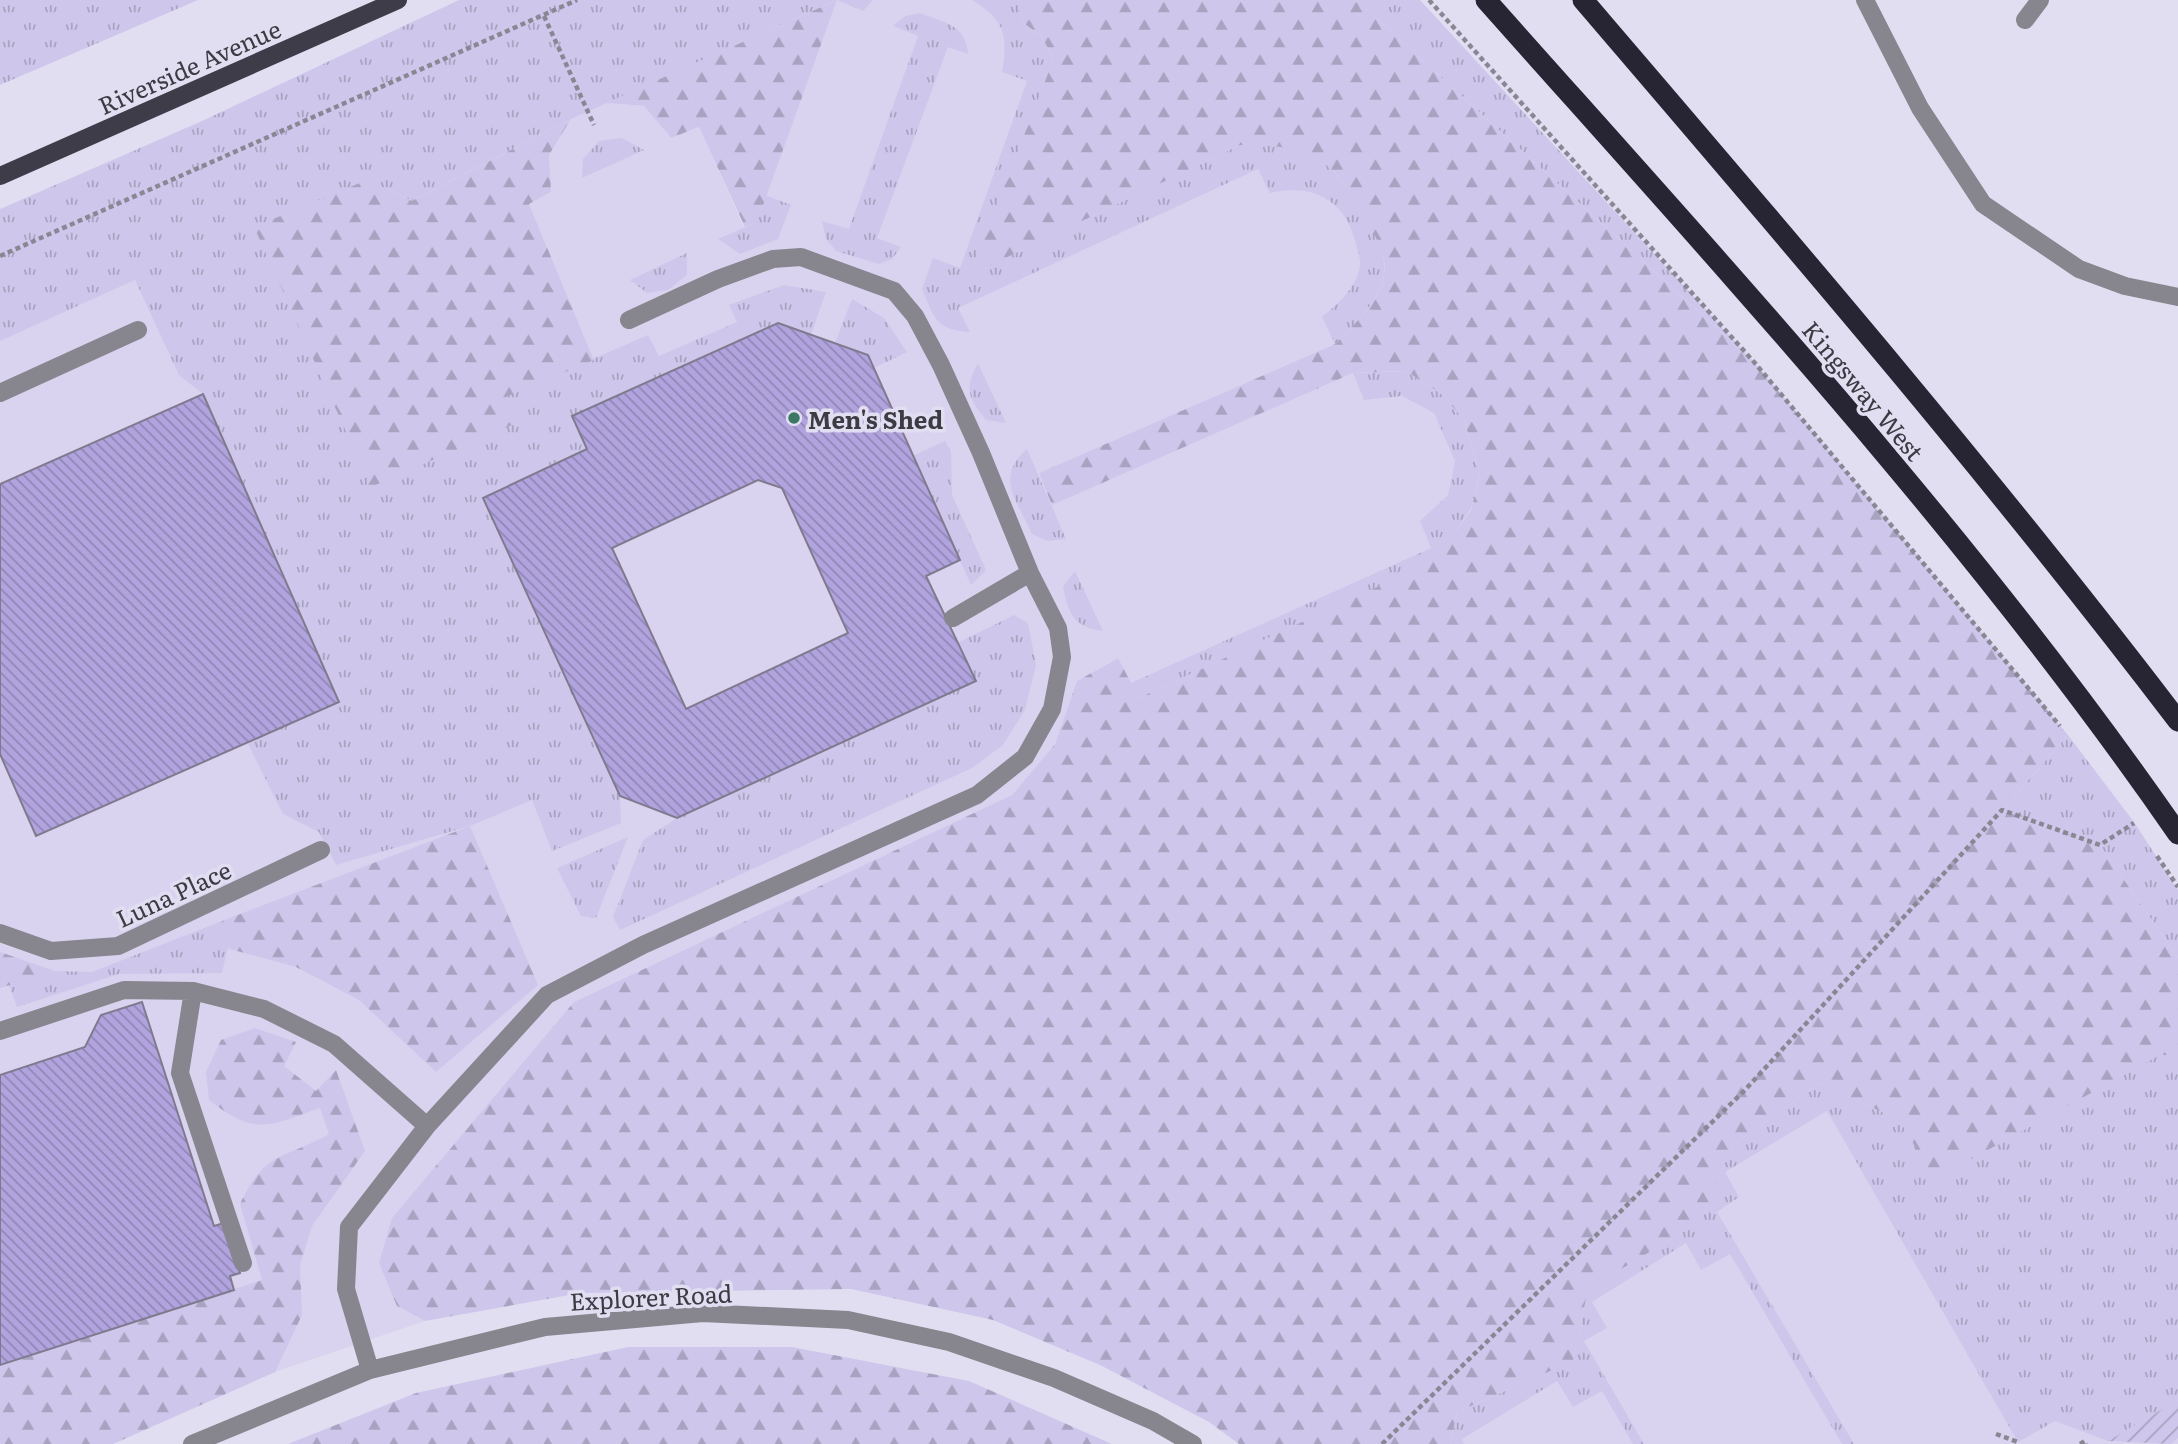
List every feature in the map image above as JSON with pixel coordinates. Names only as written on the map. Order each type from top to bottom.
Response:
[{"type":"highway","name":"Kingsway West","points":[[1486,0],[1811,366],[2016,613],[2118,746],[2178,834]]},
{"type":"highway","name":"Kingsway West","points":[[1583,0],[1874,340],[2062,569],[2178,721]]},
{"type":"main road","name":"Riverside Avenue","points":[[0,176],[398,0]]},
{"type":"street","points":[[1865,0],[1920,108],[1983,204],[2079,269],[2125,286],[2178,297]]},
{"type":"street","points":[[2025,20],[2040,0]]},
{"type":"street","points":[[370,1370],[346,1289],[349,1227],[427,1126],[547,995],[643,945],[977,795],[1025,757],[1052,709],[1062,657],[1058,628],[1030,573],[942,365],[915,316],[894,291],[801,257],[773,259],[718,279],[629,320]]},
{"type":"street","points":[[0,393],[138,330]]},
{"type":"street","points":[[953,618],[1030,573]]},
{"type":"street","name":"Luna Place","points":[[0,933],[51,951],[118,946],[321,850]]},
{"type":"street","points":[[0,1031],[124,990],[193,991],[264,1009],[334,1044],[427,1126]]},
{"type":"street","points":[[193,991],[180,1073],[243,1263]]},
{"type":"street","name":"Explorer Road","points":[[192,1444],[370,1370],[545,1326],[702,1313],[848,1320],[949,1342],[1054,1378],[1153,1421],[1193,1444]]},
{"type":"path","points":[[0,256],[577,0]]},
{"type":"path","points":[[1429,0],[1754,362],[2068,736]]},
{"type":"path","points":[[544,16],[594,125]]},
{"type":"path","points":[[1382,1444],[1745,1090],[2002,810],[2101,845],[2134,822],[2126,812]]},
{"type":"path","points":[[1996,1434],[2018,1442]]},
{"type":"path","points":[[2080,1444],[2086,1444]]},
{"type":"shaded area","points":[[837,0],[1018,0],[1022,22],[1054,58],[971,274],[1240,145],[1276,145],[1383,250],[1335,344],[1039,473],[1052,504],[1353,373],[1464,420],[1436,560],[1139,698],[1117,658],[1077,681],[1055,744],[1012,795],[574,1002],[397,1306],[425,1321],[275,1372],[113,1444],[0,1444],[0,333],[135,280],[372,487],[519,423],[594,360],[529,204],[551,192],[548,155],[571,119],[606,103],[644,106],[671,138],[699,127],[744,227],[765,195]]},
{"type":"shaded area","points":[[2178,1055],[2178,1444],[1450,1444],[1588,1289],[1732,1146],[1820,1083]]},
{"type":"green space","points":[[0,0],[198,0],[0,85]]},
{"type":"green space","points":[[459,0],[837,0],[571,119],[412,201],[387,188],[519,422],[505,397],[648,335],[659,356],[737,322],[729,305],[784,285],[826,292],[811,335],[778,323],[573,417],[587,449],[483,498],[620,796],[621,823],[552,851],[532,800],[470,826],[336,865],[319,832],[283,814],[247,742],[203,394],[179,375],[135,280],[0,341],[0,209],[202,121]]},
{"type":"green space","points":[[837,0],[873,0],[863,11]]},
{"type":"green space","points":[[837,0],[757,222],[745,227],[699,127],[671,138],[644,106],[606,103]]},
{"type":"green space","points":[[972,0],[1018,0],[1022,22],[1040,35],[1054,58],[971,274],[1240,145],[1278,146],[1306,151],[1326,164],[1350,192],[1372,226],[1380,244],[1384,275],[1377,295],[1365,312],[1335,344],[1322,317],[1346,295],[1358,274],[1360,260],[1351,228],[1335,205],[1325,198],[1300,190],[1270,193],[1258,169],[958,308],[970,332],[950,329],[943,325],[933,315],[922,289],[933,258],[960,268],[1027,81],[1002,72],[1002,30],[991,14]]},
{"type":"green space","points":[[1018,0],[1356,0],[1754,362],[2068,735],[2002,810],[2100,845],[2178,958],[2178,1055],[2160,1055],[1935,1179],[1899,1120],[1820,1083],[1732,1146],[1701,1221],[1588,1289],[1573,1361],[1457,1412],[1450,1444],[1239,1444],[1209,1422],[1100,1365],[993,1320],[851,1289],[581,1293],[425,1321],[397,1306],[379,1263],[392,1218],[574,1002],[1012,795],[1055,744],[1077,681],[1118,658],[1139,698],[1435,560],[1471,510],[1480,474],[1464,420],[1443,395],[1406,371],[1353,373],[1052,505],[1039,473],[1335,344],[1365,312],[1377,294],[1384,275],[1384,262],[1378,243],[1357,203],[1333,171],[1305,153],[1287,148],[1240,145],[970,275],[1054,58],[1040,35],[1022,22]]},
{"type":"green space","points":[[1356,0],[1420,0],[1754,362]]},
{"type":"green space","points":[[920,13],[945,22],[958,31],[967,44],[968,54],[948,47],[877,238],[901,247],[892,259],[879,264],[836,251],[826,239],[822,221],[849,229],[918,36],[893,26],[905,16]]},
{"type":"green space","points":[[571,119],[549,155],[551,192],[529,204],[594,360],[506,397],[519,422],[371,487],[254,227],[360,183],[387,188],[412,201]]},
{"type":"green space","points":[[622,138],[644,150],[582,178],[583,159],[599,141]]},
{"type":"green space","points":[[765,195],[791,205],[778,239],[740,254],[718,239],[757,222]]},
{"type":"green space","points":[[687,253],[687,275],[668,290],[647,293],[630,280]]},
{"type":"green space","points":[[852,299],[884,318],[907,352],[874,368],[868,355],[835,343]]},
{"type":"green space","points":[[978,363],[1006,423],[986,420],[972,399],[971,380]]},
{"type":"green space","points":[[1406,371],[1443,395],[1464,420],[1480,474],[1471,509],[1436,560],[1139,698],[1131,683],[1431,548],[1420,521],[1448,495],[1455,461],[1434,413],[1402,396],[1364,400],[1353,373]]},
{"type":"green space","points":[[945,441],[951,452],[952,495],[986,570],[971,585],[913,456]]},
{"type":"green space","points":[[1027,449],[1066,539],[1048,541],[1032,534],[1015,500],[1010,480],[1012,470]]},
{"type":"green space","points":[[1075,571],[1103,631],[1078,622],[1070,611],[1063,586]]},
{"type":"green space","points":[[1014,615],[1028,623],[1036,665],[1025,710],[1003,745],[972,768],[620,930],[613,917],[643,840],[677,818],[975,682],[957,643]]},
{"type":"green space","points":[[2068,735],[2134,822],[2178,890],[2178,958],[2100,845],[2002,810]]},
{"type":"green space","points":[[470,826],[538,985],[436,1072],[359,1000],[296,967],[226,948],[235,916]]},
{"type":"green space","points":[[628,837],[596,918],[581,916],[557,868]]},
{"type":"green space","points":[[235,916],[222,973],[119,974],[17,1007],[9,985],[55,971],[92,972]]},
{"type":"green space","points":[[0,952],[55,971],[0,988]]},
{"type":"green space","points":[[255,1028],[296,1042],[284,1066],[316,1091],[336,1070],[365,1151],[312,1226],[300,1265],[302,1315],[275,1372],[113,1444],[0,1444],[0,1366],[262,1280],[240,1204],[258,1174],[267,1165],[329,1134],[320,1108],[263,1125],[239,1119],[209,1100],[206,1072],[221,1040]]},
{"type":"green space","points":[[2160,1055],[2178,1055],[2178,1400],[2108,1441],[2055,1421],[2018,1442],[1827,1111],[1725,1172],[1739,1197],[1717,1212],[1854,1444],[1842,1444],[1730,1254],[1701,1270],[1686,1243],[1592,1302],[1607,1328],[1584,1341],[1644,1444],[1633,1444],[1602,1391],[1573,1407],[1557,1381],[1462,1439],[1464,1444],[1450,1444],[1457,1412],[1573,1361],[1588,1289],[1701,1221],[1732,1146],[1820,1083],[1899,1120]]},
{"type":"green space","points":[[628,1347],[792,1347],[969,1381],[1112,1444],[288,1444],[416,1393]]},
{"type":"green space","points":[[2178,1400],[2178,1438],[2171,1444],[2108,1441]]},
{"type":"building","points":[[778,323],[868,355],[960,560],[926,576],[976,681],[677,818],[620,796],[483,498],[587,449],[572,416]],"holes":[[[758,480],[782,488],[848,633],[686,709],[612,548]]]},
{"type":"building","points":[[203,394],[339,702],[36,836],[0,754],[0,484]]},
{"type":"building","points":[[142,1002],[214,1226],[224,1223],[240,1273],[230,1276],[234,1290],[0,1365],[0,1075],[85,1047],[101,1015]]},
{"type":"place","name":"Men's Shed","points":[[794,418]]}]
